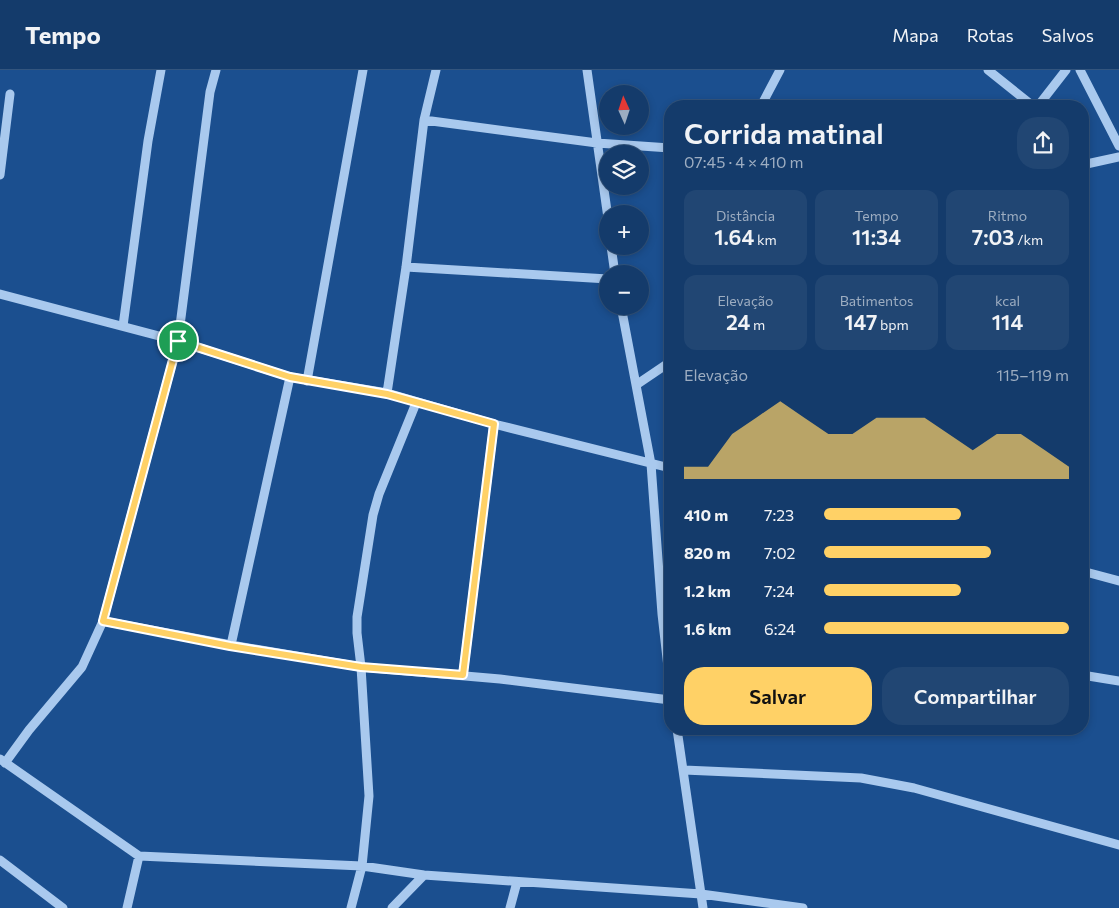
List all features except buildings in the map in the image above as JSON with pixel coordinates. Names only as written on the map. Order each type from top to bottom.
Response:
[{"type":"street","points":[[123,326],[148,141],[161,70]]},
{"type":"street","points":[[216,70],[210,92],[178,341],[103,621],[82,667],[3,761],[139,856],[362,866],[424,875],[701,894],[803,908]]},
{"type":"street","points":[[307,381],[363,70]]},
{"type":"street","points":[[387,394],[406,267],[424,120],[436,70]]},
{"type":"street","points":[[587,70],[606,205]]},
{"type":"street","points":[[764,100],[780,70]]},
{"type":"street","points":[[988,70],[1026,100]]},
{"type":"street","points":[[1043,100],[1066,70]]},
{"type":"street","points":[[1080,70],[1119,146]]},
{"type":"street","points":[[0,175],[10,94]]},
{"type":"street","points":[[424,120],[597,143],[664,148]]},
{"type":"street","points":[[1089,164],[1119,157]]},
{"type":"street","points":[[406,267],[599,278]]},
{"type":"street","points":[[0,294],[178,341],[290,377],[387,394],[494,424],[664,467]]},
{"type":"street","points":[[623,315],[651,464],[664,594]]},
{"type":"street","points":[[636,385],[664,366]]},
{"type":"street","points":[[230,646],[290,377]]},
{"type":"street","points":[[352,908],[362,866],[369,796],[357,617],[373,515],[379,494],[416,403]]},
{"type":"street","points":[[463,675],[494,424]]},
{"type":"street","points":[[1089,573],[1119,581]]},
{"type":"street","points":[[103,621],[230,646],[361,667],[463,675],[664,699]]},
{"type":"street","points":[[1089,676],[1119,681]]},
{"type":"street","points":[[678,735],[703,908]]},
{"type":"street","points":[[684,770],[861,778],[914,788],[1119,845]]},
{"type":"street","points":[[127,908],[139,856]]},
{"type":"street","points":[[0,860],[63,908]]},
{"type":"street","points":[[392,908],[424,875]]},
{"type":"street","points":[[510,908],[517,882]]},
{"type":"route","points":[[178,341],[290,377],[387,394],[494,424],[463,675],[361,667],[230,646],[103,621],[114,574],[178,341]]}]
